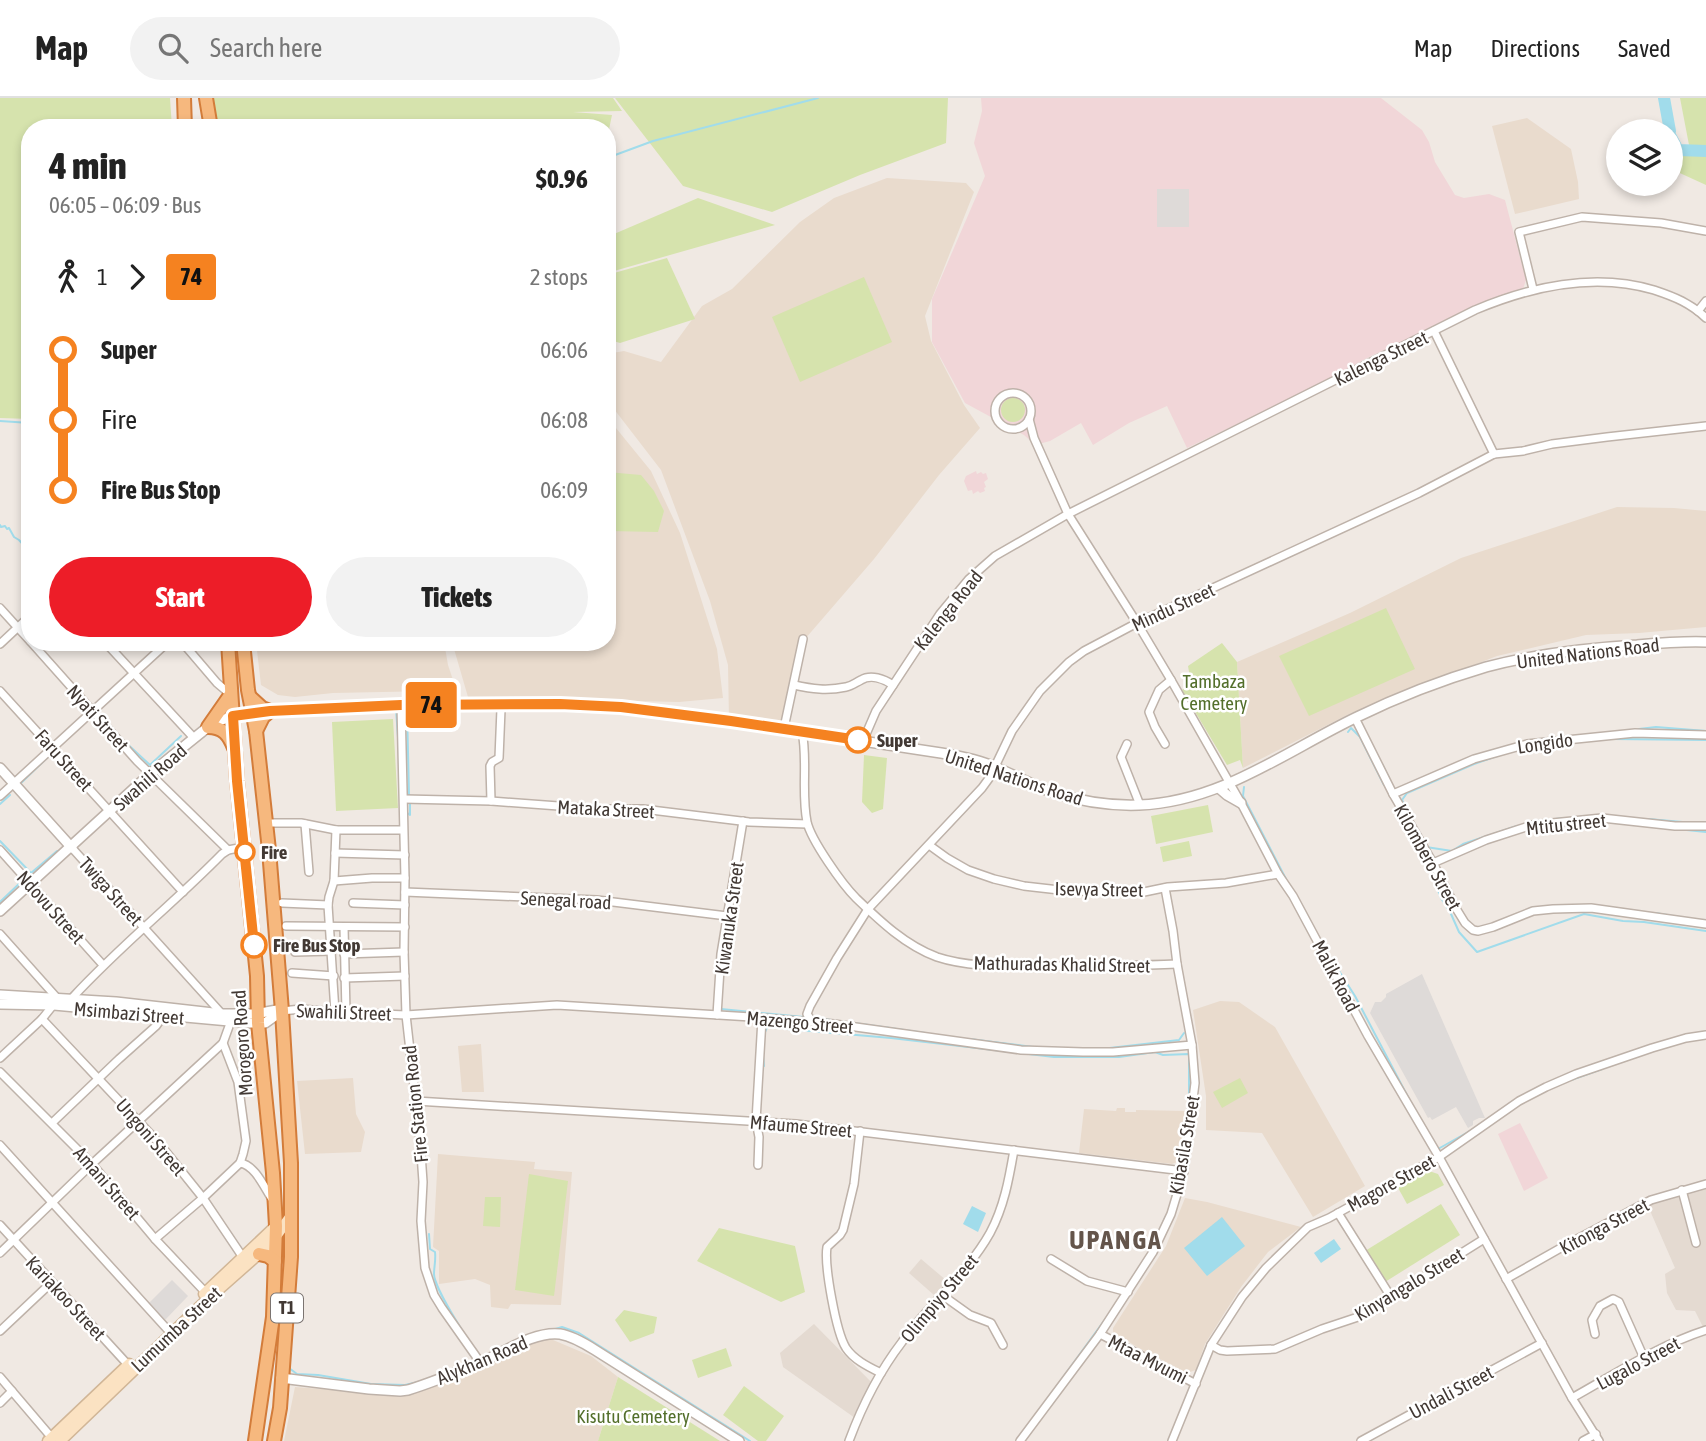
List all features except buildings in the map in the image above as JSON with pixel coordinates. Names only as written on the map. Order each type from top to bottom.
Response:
[{"type":"highway","points":[[184,98],[185,119]]},
{"type":"highway","points":[[206,98],[210,119]]},
{"type":"highway","name":"Morogoro Road","points":[[229,651],[276,1232],[273,1317],[255,1441]]},
{"type":"highway","name":"T1","points":[[244,651],[269,850],[291,1163],[292,1256],[280,1408],[274,1441]]},
{"type":"highway","points":[[208,727],[231,694]]},
{"type":"highway","points":[[249,697],[270,711],[263,717],[256,731]]},
{"type":"highway","points":[[208,727],[221,729],[235,752]]},
{"type":"highway","points":[[259,1254],[268,1256],[275,1262]]},
{"type":"main road","name":"Lumumba Street","points":[[245,1260],[259,1254],[290,1216]]},
{"type":"main road","name":"Lumumba Street","points":[[53,1440],[276,1232]]},
{"type":"main road","name":"Lumumba Street","points":[[131,1368],[167,1329],[207,1295]]},
{"type":"street","points":[[1533,289],[1519,232],[1582,217],[1648,221],[1706,231]]},
{"type":"street","name":"Kalenga Street","points":[[1068,514],[1434,331],[1494,302],[1533,289],[1565,283],[1619,282],[1673,296],[1693,306],[1706,318]]},
{"type":"street","points":[[1698,311],[1706,301]]},
{"type":"street","points":[[1434,331],[1494,454]]},
{"type":"street","points":[[1017,429],[1029,419],[1031,406],[1025,396],[1014,392],[1004,394],[996,402],[996,418],[1004,427],[1026,432],[1034,438]]},
{"type":"street","name":"Malik Road","points":[[1029,419],[1034,438],[1068,514],[1171,680],[1278,874],[1293,896],[1368,1036],[1597,1438]]},
{"type":"street","name":"Mindu Street","points":[[807,1023],[810,1006],[868,909],[982,788],[996,767],[1012,732],[1040,691],[1084,651],[1137,623],[1419,493],[1494,454],[1607,436],[1706,426]]},
{"type":"street","name":"Kalenga Road","points":[[863,741],[876,712],[893,685],[940,614],[968,579],[995,556],[1068,514]]},
{"type":"street","name":"Nyati Street","points":[[0,608],[21,632]]},
{"type":"street","points":[[0,644],[21,625]]},
{"type":"street","points":[[784,728],[803,639]]},
{"type":"street","name":"United Nations Road","points":[[233,716],[270,711],[401,705],[560,704],[621,707],[941,752],[996,767],[1053,793],[1109,805],[1140,805],[1169,803],[1219,789],[1355,718],[1425,688],[1488,667],[1588,649],[1706,642]]},
{"type":"street","name":"Nyati Street","points":[[38,651],[137,761],[228,850]]},
{"type":"street","points":[[113,651],[194,738]]},
{"type":"street","points":[[0,796],[159,651]]},
{"type":"street","points":[[190,651],[217,683],[231,694]]},
{"type":"street","points":[[794,685],[827,690],[852,686],[867,677],[885,680],[893,685]]},
{"type":"street","points":[[1165,744],[1149,712],[1159,691],[1171,680]]},
{"type":"street","name":"Faru Street","points":[[0,691],[183,892]]},
{"type":"street","name":"Fire Station Road","points":[[401,705],[406,1015],[423,1182],[421,1221],[425,1268],[442,1308],[480,1362]]},
{"type":"street","points":[[491,801],[491,766],[492,762],[499,758],[501,709]]},
{"type":"street","name":"Swahili Road","points":[[72,848],[151,773],[208,727],[233,716]]},
{"type":"street","name":"Kilombero Street","points":[[1355,718],[1392,794],[1465,923],[1476,931],[1533,911],[1553,909],[1591,908],[1706,924]]},
{"type":"street","name":"Mathuradas Khalid Street","points":[[802,731],[805,744],[807,824],[848,890],[894,933],[912,945],[938,957],[959,962],[1114,967],[1177,964]]},
{"type":"street","name":"Longido","points":[[1392,794],[1474,760],[1527,744],[1635,733],[1706,735]]},
{"type":"street","points":[[1127,744],[1121,757],[1140,805]]},
{"type":"street","name":"Twiga Street","points":[[0,768],[144,929],[228,1017]]},
{"type":"street","points":[[1219,789],[1241,803]]},
{"type":"street","name":"Mataka Street","points":[[404,799],[643,809],[743,821],[807,824]]},
{"type":"street","name":"Mtitu street","points":[[1433,863],[1486,840],[1532,825],[1602,818],[1706,827]]},
{"type":"street","name":"Kiwanuka Street","points":[[717,1015],[721,954],[743,821]]},
{"type":"street","points":[[272,823],[301,823],[336,830],[403,830]]},
{"type":"street","points":[[305,824],[309,872]]},
{"type":"street","points":[[335,1012],[328,905],[334,881],[336,830]]},
{"type":"street","name":"Isevya Street","points":[[929,845],[968,870],[994,879],[1024,886],[1068,891],[1144,892],[1278,874]]},
{"type":"street","points":[[70,1003],[103,965],[228,850],[244,847]]},
{"type":"street","points":[[0,911],[72,848]]},
{"type":"street","name":"Ndovu Street","points":[[0,850],[103,965]]},
{"type":"street","points":[[335,853],[405,855]]},
{"type":"street","points":[[334,881],[405,877]]},
{"type":"street","name":"Kibasila Street","points":[[1020,1441],[1100,1334],[1153,1252],[1171,1214],[1184,1171],[1195,1083],[1192,1045],[1165,888]]},
{"type":"street","name":"Senegal road","points":[[405,892],[597,900],[727,915]]},
{"type":"street","points":[[282,903],[328,905]]},
{"type":"street","points":[[354,903],[405,905]]},
{"type":"street","points":[[286,926],[405,927]]},
{"type":"street","points":[[344,927],[346,1012]]},
{"type":"street","points":[[0,934],[56,1002],[43,1019],[0,1058]]},
{"type":"street","points":[[295,952],[332,951]]},
{"type":"street","points":[[344,954],[404,952]]},
{"type":"street","points":[[292,973],[334,976]]},
{"type":"street","points":[[344,978],[405,976]]},
{"type":"street","name":"Msimbazi Street","points":[[0,995],[70,1003],[116,1002],[166,1012],[257,1018]]},
{"type":"street","name":"Msimbazi Street","points":[[0,1004],[56,1002]]},
{"type":"street","name":"Mazengo Street","points":[[406,1015],[557,1005],[834,1024],[1021,1049],[1103,1052],[1192,1045]]},
{"type":"street","name":"Swahili Street","points":[[282,1011],[301,1009],[406,1015]]},
{"type":"street","points":[[257,1018],[265,1023],[282,1011]]},
{"type":"street","points":[[52,1123],[156,1026],[166,1012]]},
{"type":"street","points":[[155,1239],[240,1163],[246,1141],[238,1082],[223,1043],[228,1017]]},
{"type":"street","name":"Ungoni Street","points":[[43,1019],[158,1142],[203,1198],[245,1260]]},
{"type":"street","points":[[758,1166],[759,1130],[756,1121],[762,1019]]},
{"type":"street","name":"Magore Street","points":[[1172,1441],[1211,1345],[1242,1297],[1266,1268],[1308,1227],[1439,1157],[1519,1101],[1546,1087],[1652,1048],[1706,1035]]},
{"type":"street","points":[[0,1253],[223,1043]]},
{"type":"street","name":"Amani Street","points":[[0,1072],[92,1164],[155,1239],[207,1295]]},
{"type":"street","name":"Mfaume Street","points":[[416,1101],[756,1121],[860,1131],[1184,1171]]},
{"type":"street","points":[[860,1131],[852,1192],[841,1235],[827,1247],[827,1261],[837,1320],[845,1347],[857,1359],[881,1373]]},
{"type":"street","points":[[0,1145],[167,1329]]},
{"type":"street","name":"Olimpiyo Street","points":[[849,1441],[867,1398],[902,1341],[975,1256],[990,1232],[1005,1198],[1014,1150]]},
{"type":"street","points":[[240,1163],[247,1164],[253,1170],[275,1203]]},
{"type":"street","name":"Kitonga Street","points":[[1506,1279],[1651,1200],[1706,1184]]},
{"type":"street","points":[[1682,1190],[1696,1243]]},
{"type":"street","points":[[1338,1213],[1391,1297]]},
{"type":"street","name":"Kariakoo Street","points":[[0,1225],[131,1368]]},
{"type":"street","name":"Kinyangalo Street","points":[[1211,1345],[1227,1351],[1275,1349],[1361,1316],[1484,1239]]},
{"type":"street","points":[[1051,1259],[1087,1281],[1128,1293]]},
{"type":"street","points":[[0,1331],[52,1282]]},
{"type":"street","points":[[942,1295],[971,1315],[991,1323],[1003,1345]]},
{"type":"street","points":[[1595,1334],[1592,1320],[1600,1306],[1616,1300],[1644,1358]]},
{"type":"street","name":"Lugalo Street","points":[[1572,1398],[1644,1358],[1706,1330]]},
{"type":"street","name":"Alykhan Road","points":[[281,1378],[400,1391],[414,1389],[531,1339],[549,1334],[570,1337],[595,1350],[739,1441]]},
{"type":"street","name":"Mtaa Mvumi","points":[[1100,1334],[1196,1384]]},
{"type":"street","name":"Undali Street","points":[[1361,1441],[1542,1343]]},
{"type":"street","points":[[0,1377],[53,1440]]},
{"type":"street","points":[[0,1403],[12,1391]]},
{"type":"street","points":[[1583,1441],[1597,1438]]},
{"type":"shaded area","points":[[981,98],[1381,98],[1422,130],[1435,162],[1455,195],[1464,198],[1489,194],[1505,200],[1526,280],[1522,292],[1470,308],[1433,329],[1373,355],[1300,394],[1187,448],[1167,406],[1129,423],[1093,445],[1081,423],[1050,441],[1035,445],[1024,435],[965,403],[932,342],[932,299],[985,176],[974,143],[982,111]]},
{"type":"shaded area","points":[[1527,118],[1571,149],[1579,199],[1515,214],[1492,126]]},
{"type":"shaded area","points":[[887,178],[966,183],[974,192],[925,316],[931,341],[964,405],[980,428],[805,639],[788,723],[729,720],[728,665],[710,601],[661,470],[616,412],[616,352],[624,351],[661,362],[702,306],[732,289],[800,222],[834,198]]},
{"type":"shaded area","points":[[1157,189],[1189,189],[1189,227],[1157,227]]},
{"type":"shaded area","points":[[616,428],[651,471],[680,533],[717,649],[723,698],[679,702],[468,697],[455,651],[616,651]]},
{"type":"shaded area","points":[[976,471],[977,474],[986,473],[988,479],[984,482],[985,491],[973,494],[972,490],[968,491],[964,481],[966,476]]},
{"type":"shaded area","points":[[1617,507],[1706,511],[1706,627],[1586,635],[1497,656],[1351,713],[1243,768],[1237,662],[1350,613],[1461,558]]},
{"type":"shaded area","points":[[257,651],[446,651],[457,692],[333,693],[295,697],[278,695],[261,685]]},
{"type":"shaded area","points":[[1422,974],[1485,1118],[1473,1121],[1473,1125],[1468,1128],[1456,1107],[1432,1120],[1428,1118],[1370,1013],[1375,1002],[1381,1002],[1386,994]]},
{"type":"shaded area","points":[[1220,1001],[1239,1002],[1275,1027],[1365,1186],[1313,1217],[1262,1133],[1206,1130],[1206,1096],[1193,1010]]},
{"type":"shaded area","points":[[481,1044],[484,1092],[462,1092],[458,1046]]},
{"type":"shaded area","points":[[353,1078],[356,1114],[365,1132],[361,1152],[305,1154],[297,1081]]},
{"type":"shaded area","points":[[1117,1108],[1125,1108],[1125,1112],[1186,1111],[1177,1162],[1172,1164],[1079,1153],[1084,1109],[1116,1111]]},
{"type":"shaded area","points":[[1520,1123],[1548,1178],[1524,1191],[1498,1134]]},
{"type":"shaded area","points":[[438,1154],[535,1162],[534,1169],[572,1172],[561,1305],[511,1304],[508,1309],[491,1307],[490,1285],[475,1279],[439,1284],[439,1251],[433,1247]]},
{"type":"shaded area","points":[[1706,1188],[1704,1329],[1695,1311],[1676,1310],[1667,1293],[1665,1274],[1675,1268],[1648,1206],[1665,1196]]},
{"type":"shaded area","points":[[1185,1198],[1301,1227],[1268,1252],[1241,1287],[1205,1344],[1196,1370],[1187,1373],[1113,1332],[1166,1246]]},
{"type":"shaded area","points":[[921,1259],[947,1281],[934,1295],[909,1273]]},
{"type":"shaded area","points":[[172,1280],[188,1296],[165,1320],[149,1303]]},
{"type":"shaded area","points":[[814,1324],[876,1387],[855,1418],[783,1367],[780,1353]]},
{"type":"shaded area","points":[[546,1337],[591,1356],[618,1377],[598,1441],[284,1441],[295,1387],[403,1395],[438,1385],[464,1369]]},
{"type":"green space","points":[[0,98],[170,98],[171,119],[21,119],[21,419],[0,418]]},
{"type":"green space","points":[[208,98],[613,98],[622,111],[573,112],[612,115],[611,119],[212,119]]},
{"type":"green space","points":[[615,98],[948,98],[946,143],[772,212],[683,186]]},
{"type":"green space","points":[[1680,98],[1706,98],[1706,185],[1683,174],[1683,148],[1689,145]]},
{"type":"green space","points":[[698,198],[775,225],[616,270],[616,233]]},
{"type":"green space","points":[[667,258],[695,319],[620,343],[616,342],[616,272]]},
{"type":"green space","points":[[864,277],[892,342],[800,382],[772,317]]},
{"type":"green space","points":[[1013,398],[1022,401],[1025,410],[1022,419],[1013,422],[1004,419],[1001,410],[1004,401]]},
{"type":"green space","points":[[616,473],[641,475],[654,491],[664,511],[658,532],[616,531]]},
{"type":"green space","points":[[1386,608],[1415,669],[1309,716],[1279,656]]},
{"type":"green space","name":"Tambaza Cemetery","points":[[1222,643],[1237,662],[1243,768],[1240,760],[1227,765],[1182,690],[1191,683],[1188,666]]},
{"type":"green space","points":[[393,719],[398,808],[336,811],[332,722]]},
{"type":"green space","points":[[864,755],[887,758],[883,809],[872,813],[862,802]]},
{"type":"green space","points":[[1208,805],[1213,832],[1156,844],[1151,816]]},
{"type":"green space","points":[[1189,841],[1192,856],[1163,862],[1160,847]]},
{"type":"green space","points":[[1240,1078],[1248,1093],[1222,1108],[1213,1092]]},
{"type":"green space","points":[[1426,1170],[1438,1174],[1444,1185],[1407,1204],[1397,1186]]},
{"type":"green space","points":[[529,1174],[568,1181],[554,1296],[515,1290]]},
{"type":"green space","points":[[485,1197],[501,1197],[500,1227],[483,1226]]},
{"type":"green space","points":[[1441,1204],[1460,1235],[1385,1282],[1365,1251]]},
{"type":"green space","points":[[719,1228],[795,1246],[805,1292],[781,1302],[697,1261]]},
{"type":"green space","points":[[624,1310],[657,1317],[654,1333],[630,1342],[615,1320]]},
{"type":"green space","points":[[726,1348],[732,1366],[698,1378],[692,1360]]},
{"type":"green space","name":"Kisutu Cemetery","points":[[618,1377],[720,1441],[598,1441]]},
{"type":"green space","points":[[744,1386],[784,1416],[766,1441],[758,1441],[723,1415]]},
{"type":"water","points":[[972,1206],[986,1213],[978,1232],[963,1224]]},
{"type":"water","points":[[1222,1217],[1245,1246],[1207,1276],[1184,1248]]},
{"type":"water","points":[[1334,1239],[1341,1249],[1321,1263],[1314,1253]]},
{"type":"waterway","points":[[616,155],[653,141],[818,98]]},
{"type":"waterway","points":[[1664,98],[1668,119]]},
{"type":"waterway","points":[[1683,150],[1706,151]]},
{"type":"waterway","points":[[0,421],[21,422]]},
{"type":"waterway","points":[[0,525],[9,528],[21,542]]},
{"type":"waterway","points":[[396,709],[399,751]]},
{"type":"waterway","points":[[407,709],[409,795]]},
{"type":"waterway","points":[[1639,729],[1656,727],[1706,731]]},
{"type":"waterway","points":[[1348,732],[1351,728],[1360,737],[1384,785]]},
{"type":"waterway","points":[[123,740],[150,765],[181,736]]},
{"type":"waterway","points":[[1612,739],[1706,740]]},
{"type":"waterway","points":[[21,783],[51,754]]},
{"type":"waterway","points":[[1410,817],[1402,800],[1407,793],[1503,754]]},
{"type":"waterway","points":[[1382,764],[1389,778]]},
{"type":"waterway","points":[[2,776],[9,785]]},
{"type":"waterway","points":[[1244,787],[1243,796],[1286,879]]},
{"type":"waterway","points":[[0,804],[10,795]]},
{"type":"waterway","points":[[406,812],[410,815],[410,800]]},
{"type":"waterway","points":[[1394,802],[1427,862],[1441,898],[1459,932],[1477,952],[1584,914],[1706,931]]},
{"type":"waterway","points":[[1536,821],[1565,818]]},
{"type":"waterway","points":[[1648,819],[1694,823]]},
{"type":"waterway","points":[[1426,847],[1452,851],[1463,844],[1517,826]]},
{"type":"waterway","points":[[1677,829],[1706,832]]},
{"type":"waterway","points":[[1485,844],[1496,840]]},
{"type":"waterway","points":[[0,841],[31,873],[57,851]]},
{"type":"waterway","points":[[0,902],[22,881]]},
{"type":"waterway","points":[[1655,913],[1691,919]]},
{"type":"waterway","points":[[1330,957],[1355,996],[1409,1099]]},
{"type":"waterway","points":[[721,1009],[804,1017]]},
{"type":"waterway","points":[[813,1018],[831,1020]]},
{"type":"waterway","points":[[847,1022],[925,1033]]},
{"type":"waterway","points":[[765,1032],[768,1025],[1054,1057],[1119,1057],[1155,1052],[1163,1055],[1189,1054],[1189,1103]]},
{"type":"waterway","points":[[1101,1049],[1179,1040],[1184,1033]]},
{"type":"waterway","points":[[969,1039],[1033,1047]]},
{"type":"waterway","points":[[763,1055],[764,1066]]},
{"type":"waterway","points":[[1571,1080],[1602,1069]]},
{"type":"waterway","points":[[1438,1149],[1470,1131]]},
{"type":"waterway","points":[[1180,1163],[1185,1133]]},
{"type":"waterway","points":[[1172,1198],[1176,1183]]},
{"type":"waterway","points":[[1153,1244],[1166,1216]]},
{"type":"waterway","points":[[429,1234],[430,1249],[435,1252],[435,1280],[464,1334]]},
{"type":"waterway","points":[[1048,1398],[1109,1314]]},
{"type":"waterway","points":[[552,1330],[562,1327],[579,1333],[750,1441]]},
{"type":"waterway","points":[[1616,1377],[1644,1361]]},
{"type":"waterway","points":[[448,1371],[468,1362]]},
{"type":"waterway","points":[[289,1368],[297,1374],[371,1384],[405,1385],[423,1381]]},
{"type":"bus line","name":"74","points":[[254,945],[233,716],[270,711],[401,705],[560,704],[621,707],[858,740]]},
{"type":"place","name":"Super","points":[[858,740]]},
{"type":"place","name":"Fire","points":[[245,852]]},
{"type":"place","name":"Fire Bus Stop","points":[[254,945]]},
{"type":"district","name":"UPANGA","points":[[1116,1240]]}]
